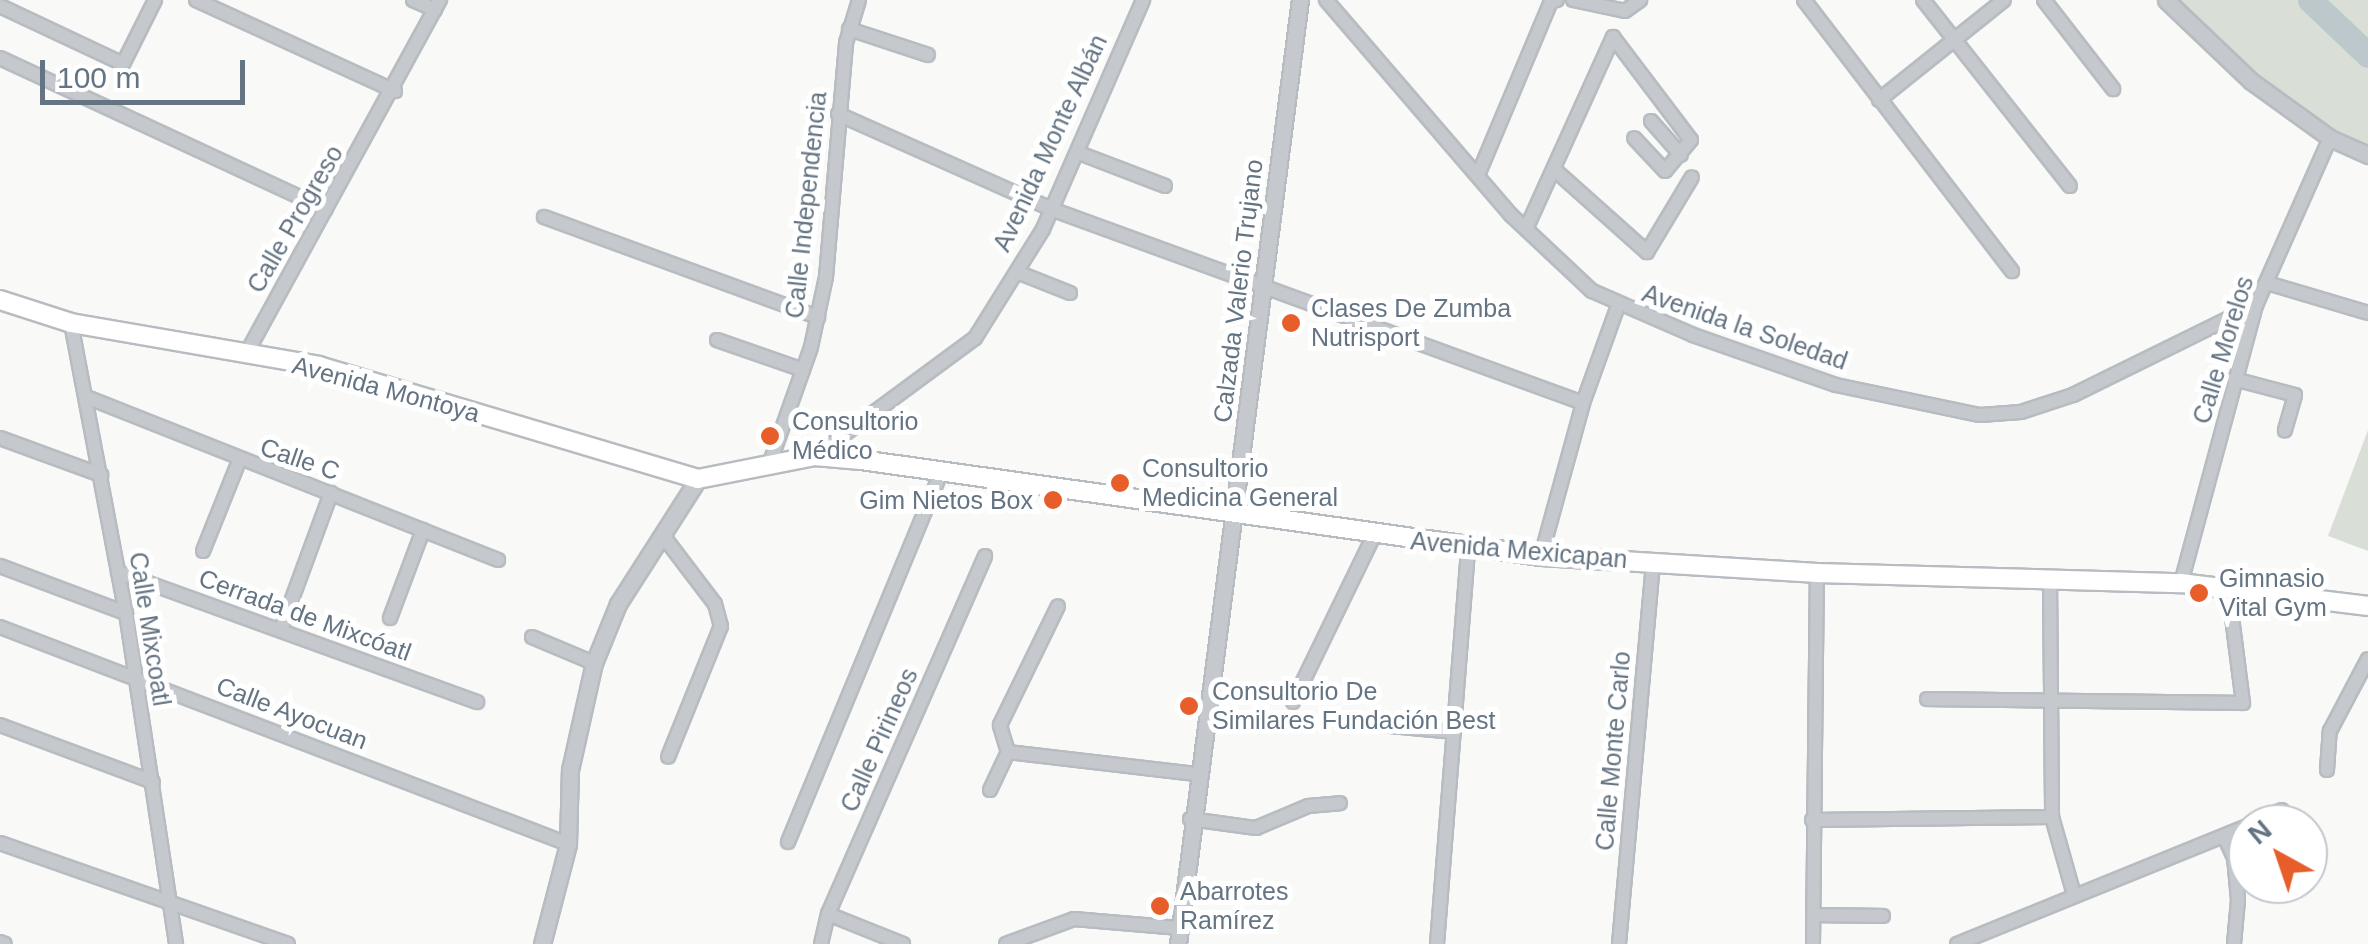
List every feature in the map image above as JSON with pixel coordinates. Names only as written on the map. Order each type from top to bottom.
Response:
[{"type":"main road","name":"Avenida Montoya","points":[[0,300],[70,323],[318,366],[698,479],[814,456]]},
{"type":"main road","name":"Avenida Mexicapan","points":[[814,456],[942,470],[1468,549],[1817,574],[2182,583],[2368,606]]},
{"type":"street","points":[[0,6],[124,64],[155,0]]},
{"type":"street","points":[[196,0],[394,91]]},
{"type":"street","points":[[413,0],[437,5]]},
{"type":"street","name":"Calle Independencia","points":[[768,468],[818,317],[838,114],[849,29],[859,0]]},
{"type":"street","name":"Avenida Monte Albán","points":[[814,456],[974,338],[1018,272],[1079,153],[1143,0]]},
{"type":"street","name":"Calzada Valerio Trujano","points":[[1179,936],[1190,819],[1236,513],[1300,0]]},
{"type":"street","name":"Avenida la Soledad","points":[[1326,0],[1526,230],[1592,291],[1618,306],[1836,385],[1980,415],[2021,412],[2074,395],[2256,305]]},
{"type":"street","points":[[1573,0],[1624,12],[1640,0]]},
{"type":"street","points":[[1804,0],[2012,271]]},
{"type":"street","points":[[1923,0],[2070,186]]},
{"type":"street","points":[[1879,100],[2004,0]]},
{"type":"street","points":[[2044,0],[2113,90]]},
{"type":"street","points":[[2166,0],[2251,81],[2330,138],[2368,155]]},
{"type":"street","points":[[1478,175],[1554,1]]},
{"type":"street","name":"Calle Progreso","points":[[246,354],[394,91],[437,5]]},
{"type":"street","points":[[849,29],[928,55]]},
{"type":"street","points":[[1526,230],[1556,171],[1612,37],[1692,140],[1666,171],[1634,138]]},
{"type":"street","points":[[0,58],[326,209]]},
{"type":"street","points":[[838,114],[1051,209],[1262,290],[1583,402]]},
{"type":"street","points":[[1652,120],[1681,154]]},
{"type":"street","name":"Calle Morelos","points":[[2182,583],[2256,305],[2330,138]]},
{"type":"street","points":[[1079,153],[1165,186]]},
{"type":"street","points":[[1556,171],[1647,252],[1692,177]]},
{"type":"street","points":[[544,218],[818,317]]},
{"type":"street","points":[[1018,272],[1070,293]]},
{"type":"street","points":[[2267,283],[2368,313]]},
{"type":"street","points":[[1541,556],[1583,402],[1618,306]]},
{"type":"street","name":"Calle Mixcoatl","points":[[70,323],[89,398],[126,614],[176,944]]},
{"type":"street","points":[[717,340],[803,370]]},
{"type":"street","points":[[2234,379],[2295,396],[2285,431]]},
{"type":"street","name":"Calle C","points":[[89,398],[239,462],[498,560]]},
{"type":"street","points":[[0,438],[101,475]]},
{"type":"street","points":[[202,551],[239,462]]},
{"type":"street","points":[[788,842],[942,470]]},
{"type":"street","points":[[542,944],[568,844],[570,770],[594,663],[618,604],[698,479]]},
{"type":"street","points":[[282,629],[331,494]]},
{"type":"street","points":[[390,618],[423,530]]},
{"type":"street","points":[[1293,702],[1374,535]]},
{"type":"street","points":[[664,537],[716,604],[721,626],[668,757]]},
{"type":"street","points":[[1437,944],[1468,549]]},
{"type":"street","name":"Calle Pirineos","points":[[822,944],[828,914],[985,556]]},
{"type":"street","name":"Calle Monte Carlo","points":[[1618,944],[1653,562]]},
{"type":"street","points":[[0,566],[126,614]]},
{"type":"street","name":"Cerrada de Mixcóatl","points":[[118,572],[476,702]]},
{"type":"street","points":[[1813,944],[1817,574]]},
{"type":"street","points":[[2050,578],[2052,817],[2074,895]]},
{"type":"street","points":[[1927,700],[2243,703],[2228,586]]},
{"type":"street","points":[[990,790],[1008,752],[1000,725],[1058,606]]},
{"type":"street","name":"Calle Ayocuan","points":[[0,626],[568,844]]},
{"type":"street","points":[[532,637],[594,663]]},
{"type":"street","points":[[2327,770],[2330,731],[2368,658]]},
{"type":"street","points":[[0,726],[153,782]]},
{"type":"street","points":[[1391,726],[1454,732]]},
{"type":"street","points":[[1008,752],[1196,774]]},
{"type":"street","points":[[1190,819],[1256,828],[1308,806],[1340,803]]},
{"type":"street","points":[[1812,820],[2052,817]]},
{"type":"street","points":[[1956,944],[2228,834]]},
{"type":"street","points":[[2224,836],[2234,857],[2238,900],[2234,944]]},
{"type":"street","points":[[0,844],[135,896],[171,900],[288,944]]},
{"type":"street","points":[[828,914],[903,944]]},
{"type":"street","points":[[1814,915],[1883,916]]},
{"type":"street","points":[[1006,944],[1074,919],[1179,936]]},
{"type":"street","points":[[1044,944],[1046,928]]},
{"type":"shaded area","points":[[2169,0],[2368,0],[2368,155],[2330,138],[2199,34]]},
{"type":"shaded area","points":[[2368,430],[2368,551],[2328,536]]},
{"type":"waterway","points":[[2310,0],[2368,55]]},
{"type":"place","name":"Clases De Zumba Nutrisport","points":[[1291,323]]},
{"type":"place","name":"Consultorio Médico","points":[[770,436]]},
{"type":"place","name":"Consultorio Medicina General","points":[[1120,483]]},
{"type":"place","name":"Gim Nietos Box","points":[[1053,500]]},
{"type":"place","name":"Gimnasio Vital Gym","points":[[2199,593]]},
{"type":"place","name":"Consultorio De Similares Fundación Best","points":[[1189,706]]},
{"type":"place","name":"Abarrotes Ramírez","points":[[1160,906]]}]
